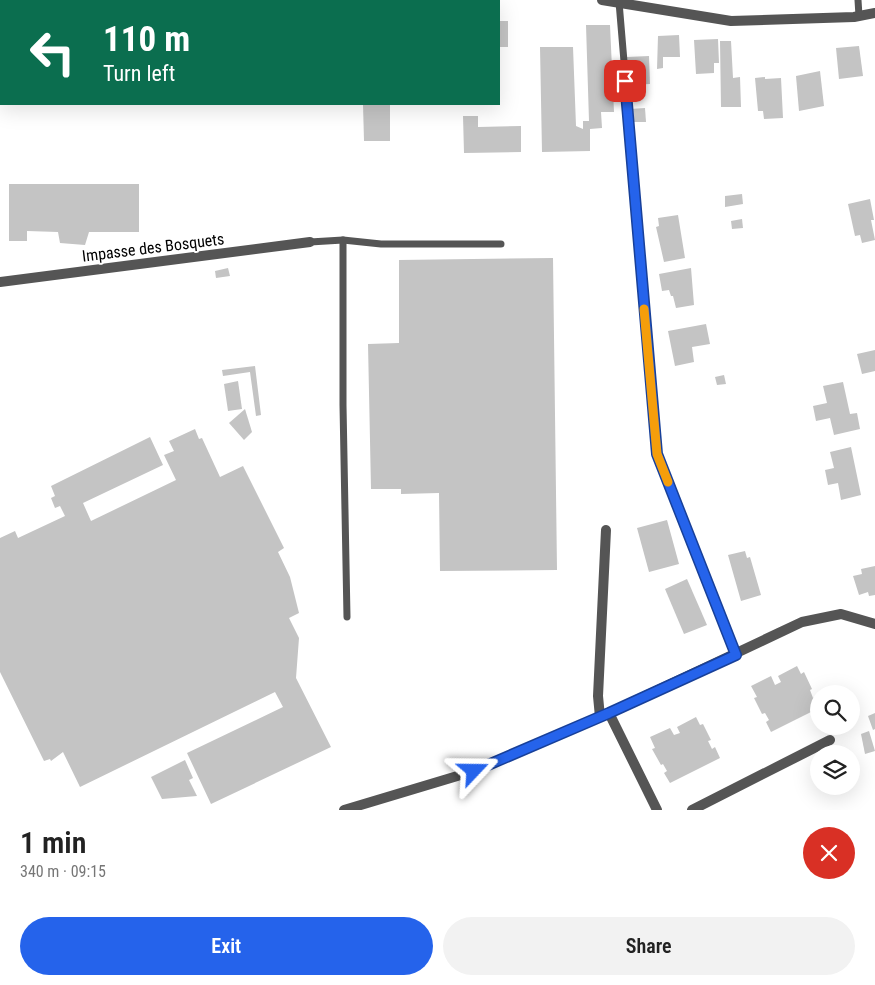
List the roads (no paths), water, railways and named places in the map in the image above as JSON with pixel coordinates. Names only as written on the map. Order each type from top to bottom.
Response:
[{"type":"street","points":[[602,0],[731,21],[859,16],[875,13]]},
{"type":"street","name":"Impasse des Bosquets","points":[[0,282],[310,242]]},
{"type":"street","points":[[606,530],[598,696],[604,715],[657,810]]},
{"type":"street","points":[[344,810],[474,771],[604,715],[736,655],[802,622],[841,614],[875,624]]},
{"type":"street","points":[[692,810],[830,740]]},
{"type":"lane","points":[[858,0],[859,16]]},
{"type":"lane","points":[[619,2],[657,454],[736,655]]},
{"type":"lane","points":[[310,242],[343,240],[381,244],[500,244]]},
{"type":"lane","points":[[343,240],[343,406],[348,617]]}]
